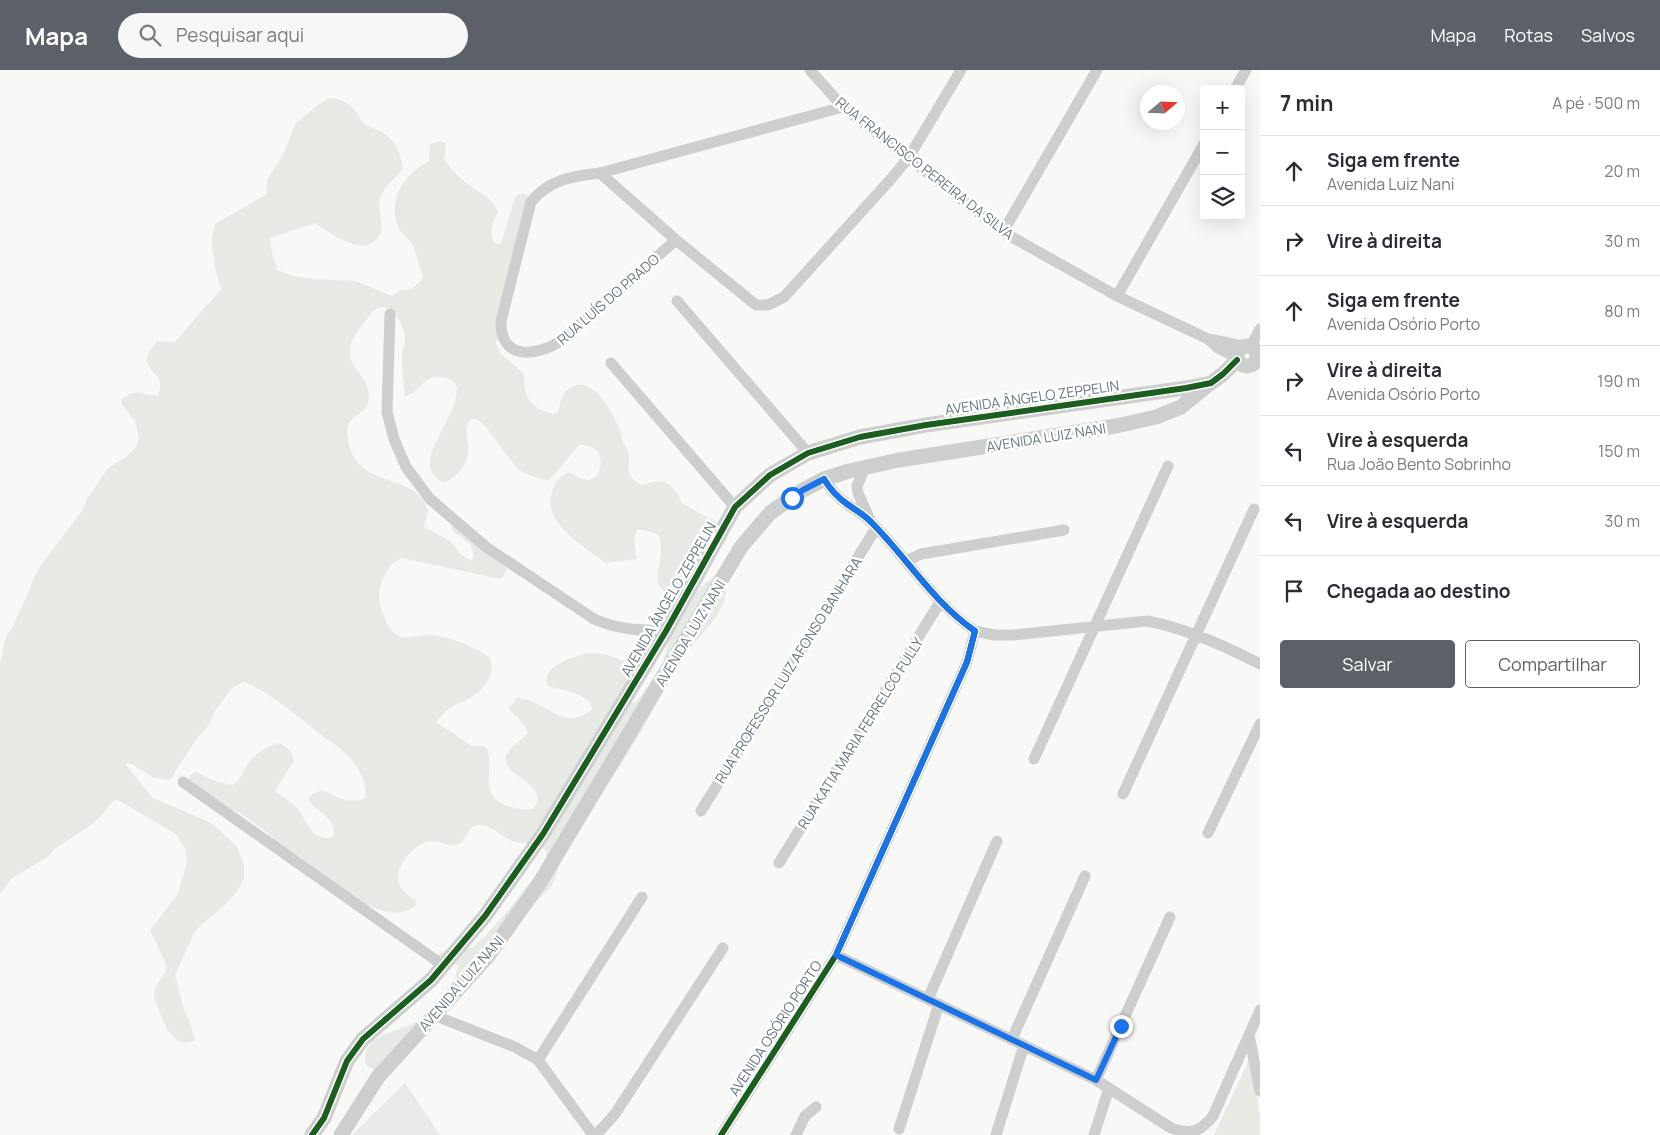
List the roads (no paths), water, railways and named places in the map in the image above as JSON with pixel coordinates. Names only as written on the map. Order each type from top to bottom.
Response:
[{"type":"street","name":"RUA FRANCISCO PEREIRA DA SILVA","points":[[810,70],[843,107],[1003,232],[1117,296],[1208,339],[1249,355]]},
{"type":"street","points":[[1003,232],[1097,70]]},
{"type":"street","points":[[1237,85],[1246,70]]},
{"type":"street","points":[[600,173],[676,240],[756,305],[768,305],[784,297],[909,157],[957,71]]},
{"type":"street","points":[[600,173],[843,107]]},
{"type":"street","points":[[1117,296],[1200,151]]},
{"type":"street","name":"RUA LUÍS DO PRADO","points":[[600,173],[570,176],[551,184],[531,202],[501,321],[501,332],[513,350],[538,352],[550,348],[562,340],[676,240]]},
{"type":"street","points":[[677,301],[808,453]]},
{"type":"street","points":[[390,314],[387,412],[394,439],[406,467],[430,499],[486,547],[594,619],[610,626],[626,629],[666,631]]},
{"type":"street","points":[[1217,378],[1249,355],[1260,328]]},
{"type":"street","points":[[611,363],[735,507]]},
{"type":"street","name":"AVENIDA ÂNGELO ZEPPELIN","points":[[312,1135],[324,1118],[347,1061],[363,1040],[431,980],[444,966],[484,916],[543,834],[666,631],[735,507],[770,476],[808,453],[860,437],[926,425],[1177,389],[1217,378]]},
{"type":"street","name":"AVENIDA LUIZ NANI","points":[[342,1135],[378,1077],[488,956],[540,884],[741,547],[770,513],[803,490],[824,479],[865,468],[899,460],[1156,418],[1181,407],[1217,378]]},
{"type":"street","points":[[1034,759],[1168,466]]},
{"type":"street","points":[[865,468],[857,486],[858,493],[873,525]]},
{"type":"street","points":[[824,479],[839,498],[873,525],[940,602],[958,619],[975,631],[994,635],[1013,635],[1147,621],[1168,625],[1260,664]]},
{"type":"street","points":[[1123,794],[1254,509]]},
{"type":"street","name":"RUA PROFESSOR LUIZ AFONSO BANHARA","points":[[701,811],[873,525]]},
{"type":"street","points":[[906,561],[921,554],[1064,530]]},
{"type":"street","name":"RUA KATIA MARIA FERRELCO FULLY","points":[[779,863],[940,602]]},
{"type":"street","name":"AVENIDA OSÓRIO PORTO","points":[[721,1135],[836,955],[967,662],[975,631]]},
{"type":"street","points":[[1208,833],[1260,724]]},
{"type":"street","points":[[183,782],[444,966]]},
{"type":"street","points":[[928,999],[996,841]]},
{"type":"street","points":[[1012,1039],[1085,876]]},
{"type":"street","points":[[538,1060],[642,897]]},
{"type":"street","points":[[1096,1080],[1170,918]]},
{"type":"street","points":[[433,1015],[515,1047],[538,1060],[594,1135],[615,1114],[723,948]]},
{"type":"street","points":[[836,955],[1096,1080],[1169,1132],[1192,1133],[1200,1130],[1213,1116],[1260,1010]]},
{"type":"street","points":[[899,1129],[940,1004]]},
{"type":"street","points":[[1249,1035],[1260,1091]]},
{"type":"street","points":[[996,1135],[1024,1045]]},
{"type":"street","points":[[1094,1135],[1109,1088]]},
{"type":"street","points":[[796,1135],[805,1116],[816,1107]]},
{"type":"street","points":[[324,1118],[342,1135]]}]
